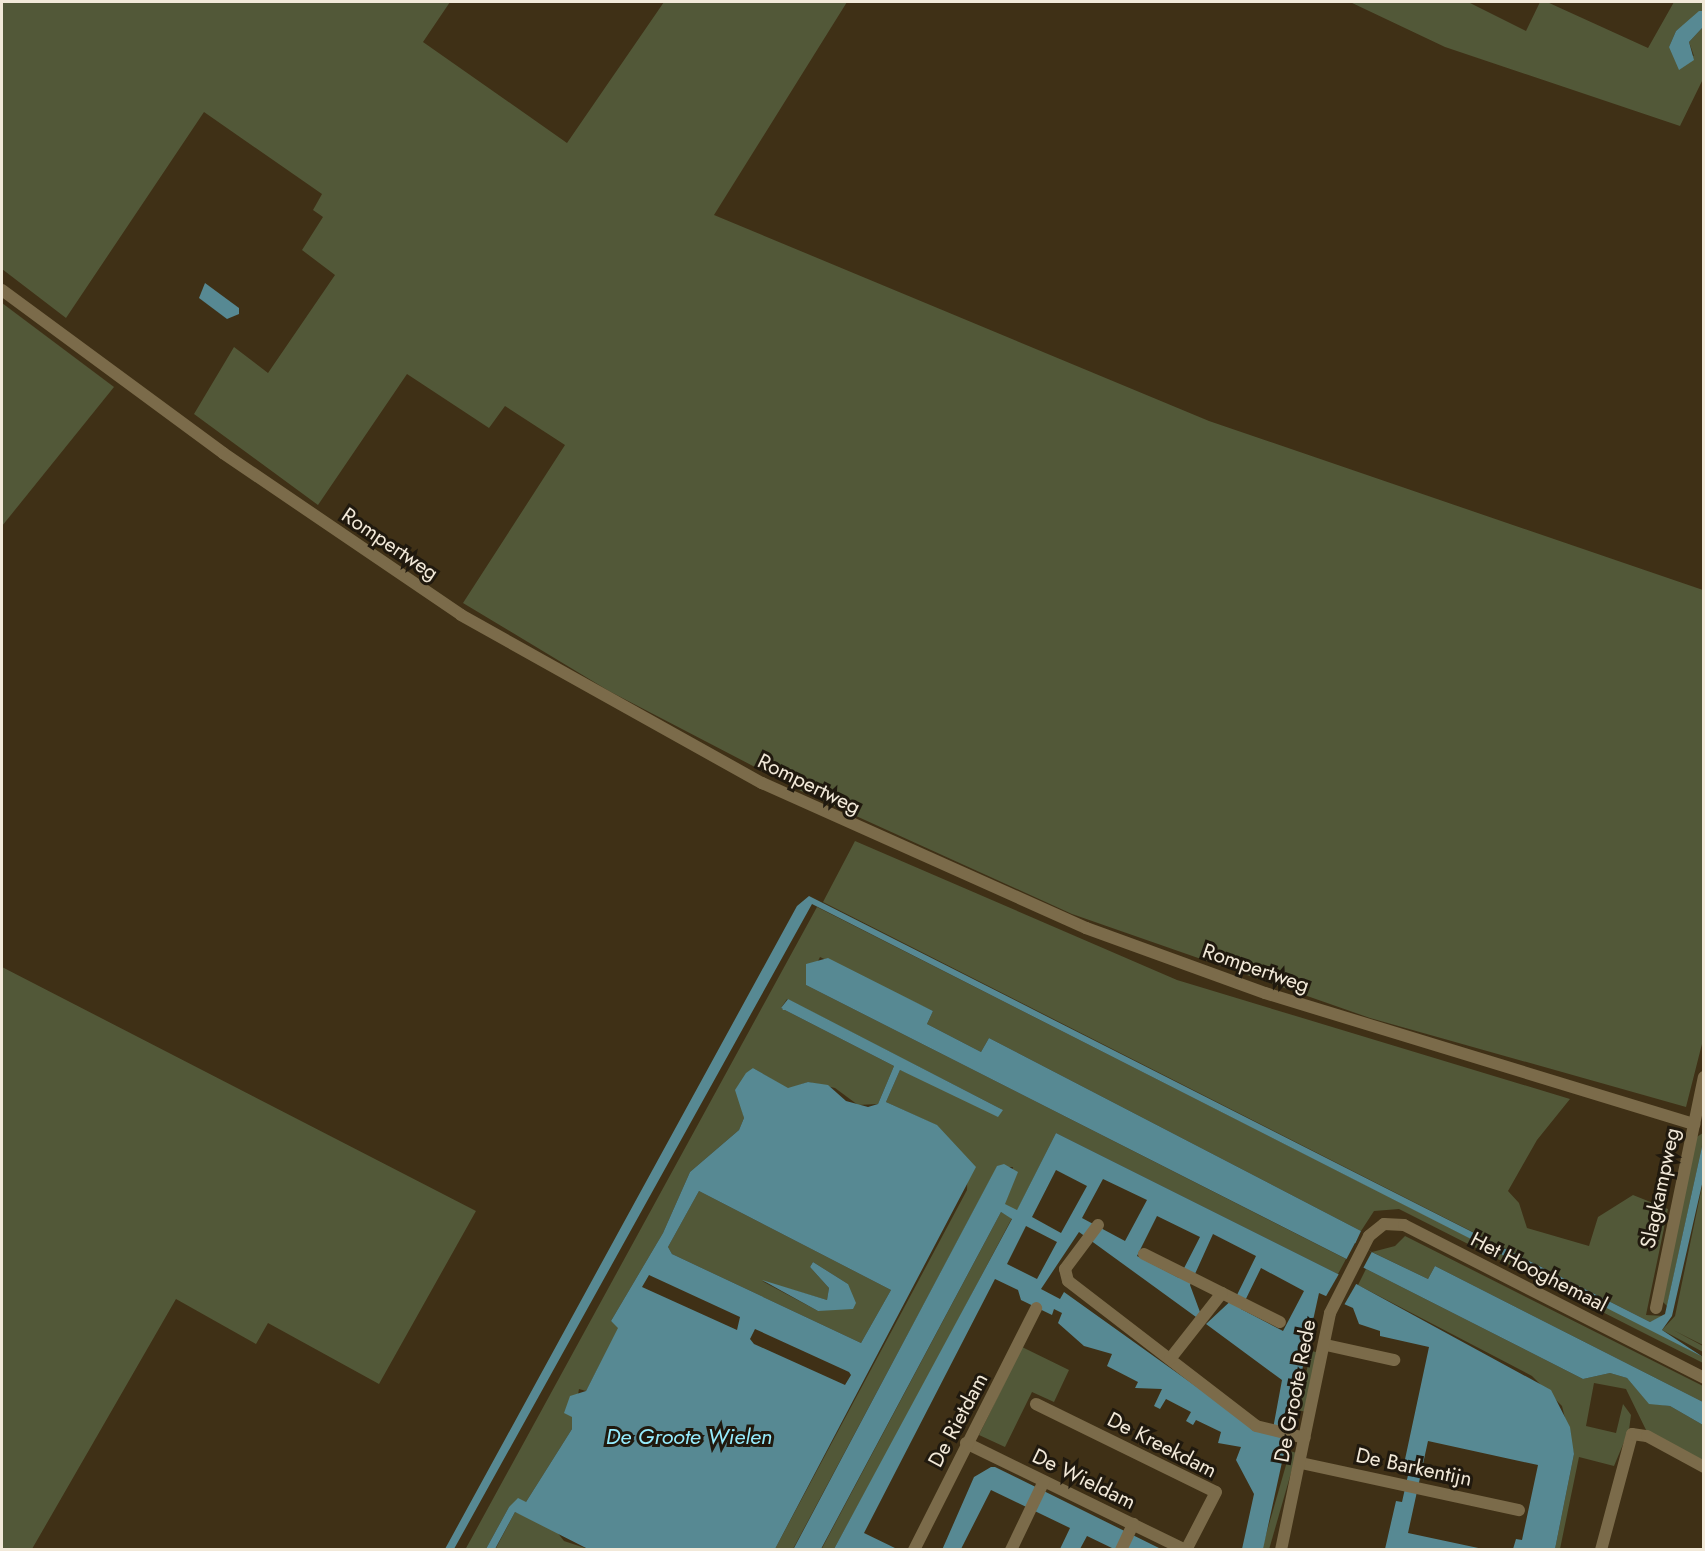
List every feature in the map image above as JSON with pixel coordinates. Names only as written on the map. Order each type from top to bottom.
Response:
[{"type":"street","name":"Rompertweg","points":[[2,290],[223,453],[461,615],[762,783],[1086,928],[1265,993],[1694,1124]]},
{"type":"street","name":"Slagkampweg","points":[[1656,1308],[1704,1077]]},
{"type":"street","points":[[1098,1225],[1086,1239],[1060,1280],[1264,1429],[1305,1438]]},
{"type":"street","name":"Het Hooghemaal","points":[[1363,1247],[1381,1225],[1404,1225],[1704,1378]]},
{"type":"street","name":"De Groote Rede","points":[[1281,1550],[1333,1306],[1363,1247]]},
{"type":"street","points":[[1144,1254],[1280,1322]]},
{"type":"street","points":[[1170,1359],[1226,1295]]},
{"type":"street","name":"De Rietdam","points":[[914,1550],[1036,1308]]},
{"type":"street","points":[[1326,1345],[1394,1360]]},
{"type":"street","name":"De Kreekdam","points":[[1036,1404],[1216,1492],[1186,1550]]},
{"type":"street","points":[[1601,1550],[1632,1434],[1638,1432],[1704,1467]]},
{"type":"street","name":"De Wieldam","points":[[966,1443],[1043,1484],[1186,1550]]},
{"type":"street","name":"De Barkentijn","points":[[1300,1463],[1519,1510]]},
{"type":"street","points":[[1011,1550],[1043,1484]]},
{"type":"street","points":[[1121,1550],[1132,1527]]},
{"type":"green space","points":[[2,2],[450,2],[423,42],[567,143],[664,2],[847,2],[714,215],[1209,421],[1703,590],[1704,1036],[1686,1107],[1370,1018],[1072,914],[801,791],[609,691],[463,603],[565,445],[505,406],[489,428],[407,374],[318,505],[194,414],[234,347],[268,373],[335,275],[302,250],[323,217],[313,210],[322,194],[204,112],[66,318],[2,269]]},
{"type":"green space","points":[[1350,2],[1468,2],[1526,31],[1540,2],[1547,2],[1648,48],[1674,2],[1703,2],[1703,11],[1676,31],[1669,47],[1694,56],[1689,42],[1703,27],[1703,79],[1680,126],[1445,47]]},
{"type":"green space","points":[[2,303],[114,387],[2,526]]},
{"type":"green space","points":[[855,841],[1177,980],[1570,1099],[1537,1140],[1508,1191],[1519,1203],[1527,1228],[1589,1246],[1598,1217],[1633,1195],[1668,1209],[1646,1315],[1664,1316],[1650,1322],[823,902]]},
{"type":"green space","points":[[817,907],[1658,1333],[1703,1357],[1703,1363],[1399,1209],[1374,1211],[1361,1231],[989,1038],[981,1052],[927,1024],[933,1011],[820,957],[806,985],[1346,1259],[1338,1274],[1056,1133],[1017,1211],[1004,1204],[1013,1167],[997,1167],[793,1549],[775,1549],[967,1190],[968,1161],[936,1125],[886,1102],[900,1070],[1003,1110],[787,999],[781,1008],[894,1066],[878,1104],[858,1105],[835,1088],[808,1082],[788,1089],[753,1068],[740,1101],[744,1118],[739,1130],[690,1172],[663,1233],[611,1321],[619,1328],[586,1391],[579,1389],[572,1429],[526,1502],[509,1507],[486,1549],[465,1550]]},
{"type":"green space","points":[[2,967],[476,1211],[379,1384],[268,1323],[256,1344],[176,1299],[32,1549],[2,1549]]},
{"type":"green space","points":[[1703,1133],[1703,1142],[1667,1306],[1660,1299],[1695,1138]]},
{"type":"green space","points":[[1703,1182],[1703,1345],[1673,1330],[1703,1346],[1703,1352],[1662,1330],[1675,1316]]},
{"type":"green space","points":[[699,1191],[891,1290],[861,1343],[672,1254],[668,1247]],"holes":[[[813,1262],[848,1284],[818,1311],[762,1281],[827,1300],[829,1288],[810,1267]]]},
{"type":"green space","points":[[1001,1212],[1012,1218],[912,1407],[834,1549],[821,1550]]},
{"type":"green space","points":[[1405,1236],[1703,1386],[1703,1402],[1435,1266],[1428,1279],[1372,1252],[1395,1246]]},
{"type":"green space","points":[[1366,1269],[1583,1379],[1610,1373],[1627,1378],[1649,1403],[1670,1406],[1703,1425],[1703,1463],[1647,1432],[1626,1389],[1594,1383],[1586,1426],[1616,1433],[1623,1404],[1631,1415],[1629,1430],[1614,1466],[1579,1457],[1560,1549],[1555,1549],[1574,1454],[1562,1406],[1532,1376],[1358,1285]]},
{"type":"green space","points":[[1022,1347],[1069,1370],[1054,1402],[1032,1392],[1005,1447],[979,1435]]},
{"type":"green space","points":[[1311,1351],[1316,1352],[1315,1372],[1306,1412],[1298,1410]]},
{"type":"green space","points":[[1290,1451],[1297,1453],[1269,1550],[1262,1548]]},
{"type":"green space","points":[[515,1512],[553,1527],[564,1541],[588,1549],[495,1550]]},
{"type":"water","points":[[1699,11],[1703,11],[1703,27],[1689,42],[1694,60],[1679,70],[1669,47],[1676,31]]},
{"type":"water","points":[[205,283],[239,308],[239,314],[227,319],[199,298]]},
{"type":"water","points":[[809,896],[1650,1322],[1665,1314],[1703,1142],[1703,1180],[1672,1316],[1662,1330],[1703,1357],[812,904],[454,1549],[445,1549],[797,906]]},
{"type":"water","points":[[828,958],[933,1011],[927,1024],[981,1052],[989,1038],[1361,1231],[1355,1244],[1428,1279],[1435,1266],[1703,1402],[1703,1425],[1670,1406],[1649,1404],[1627,1378],[1610,1373],[1583,1379],[806,985],[806,964]]},
{"type":"water","name":"De Groote Wielen","points":[[788,999],[1003,1110],[998,1117],[900,1070],[886,1102],[937,1125],[976,1167],[775,1549],[588,1549],[515,1512],[495,1549],[486,1549],[509,1507],[518,1498],[526,1502],[572,1429],[572,1417],[564,1413],[570,1396],[586,1391],[618,1328],[611,1321],[663,1233],[690,1172],[739,1130],[744,1118],[735,1090],[746,1073],[753,1068],[788,1088],[808,1082],[828,1085],[846,1101],[868,1107],[878,1104],[894,1066],[781,1008]],"holes":[[[699,1191],[891,1290],[861,1343],[672,1254],[668,1247]],[[649,1275],[740,1317],[737,1330],[642,1287]],[[755,1329],[849,1372],[851,1375],[845,1385],[754,1344],[750,1339]]]},
{"type":"water","points":[[1056,1133],[1338,1274],[1551,1390],[1570,1427],[1574,1454],[1555,1549],[1513,1549],[1516,1539],[1522,1540],[1538,1465],[1428,1441],[1408,1533],[1483,1549],[1385,1549],[1396,1501],[1402,1502],[1410,1466],[1404,1464],[1429,1347],[1380,1336],[1380,1331],[1359,1324],[1353,1308],[1319,1293],[1263,1549],[1242,1549],[1254,1494],[1236,1460],[1241,1447],[1218,1443],[1221,1432],[1196,1420],[1193,1425],[1186,1421],[1191,1412],[1166,1399],[1160,1409],[1154,1406],[1162,1389],[1135,1388],[1138,1382],[1107,1366],[1112,1354],[1084,1346],[1058,1323],[1062,1313],[1054,1309],[1052,1315],[1021,1300],[1018,1290],[995,1279],[864,1533],[897,1549],[834,1549],[1012,1219],[1001,1212],[821,1549],[793,1550],[997,1166],[1004,1164],[1018,1172],[1005,1204],[1017,1210]],"holes":[[[1056,1170],[1087,1186],[1061,1233],[1032,1217]],[[1103,1179],[1147,1200],[1125,1241],[1082,1218]],[[1157,1216],[1200,1237],[1179,1278],[1137,1256]],[[1026,1226],[1057,1242],[1037,1279],[1007,1264]],[[1079,1232],[1196,1317],[1200,1312],[1190,1285],[1213,1234],[1256,1256],[1237,1295],[1206,1324],[1282,1380],[1272,1434],[1257,1430],[1064,1292],[1060,1299],[1041,1289]],[[1261,1268],[1304,1291],[1283,1331],[1241,1309]]]},
{"type":"water","points":[[813,1262],[848,1284],[856,1303],[853,1309],[818,1311],[762,1280],[827,1300],[829,1288],[810,1267]]},
{"type":"water","points":[[991,1467],[1161,1549],[1114,1549],[1087,1536],[1080,1549],[1060,1549],[1070,1528],[991,1490],[961,1549],[942,1550],[974,1477]]},
{"type":"pier","points":[[1355,1243],[1372,1252],[1362,1270],[1345,1262]]},
{"type":"pier","points":[[1340,1272],[1357,1282],[1342,1308],[1325,1298]]}]
